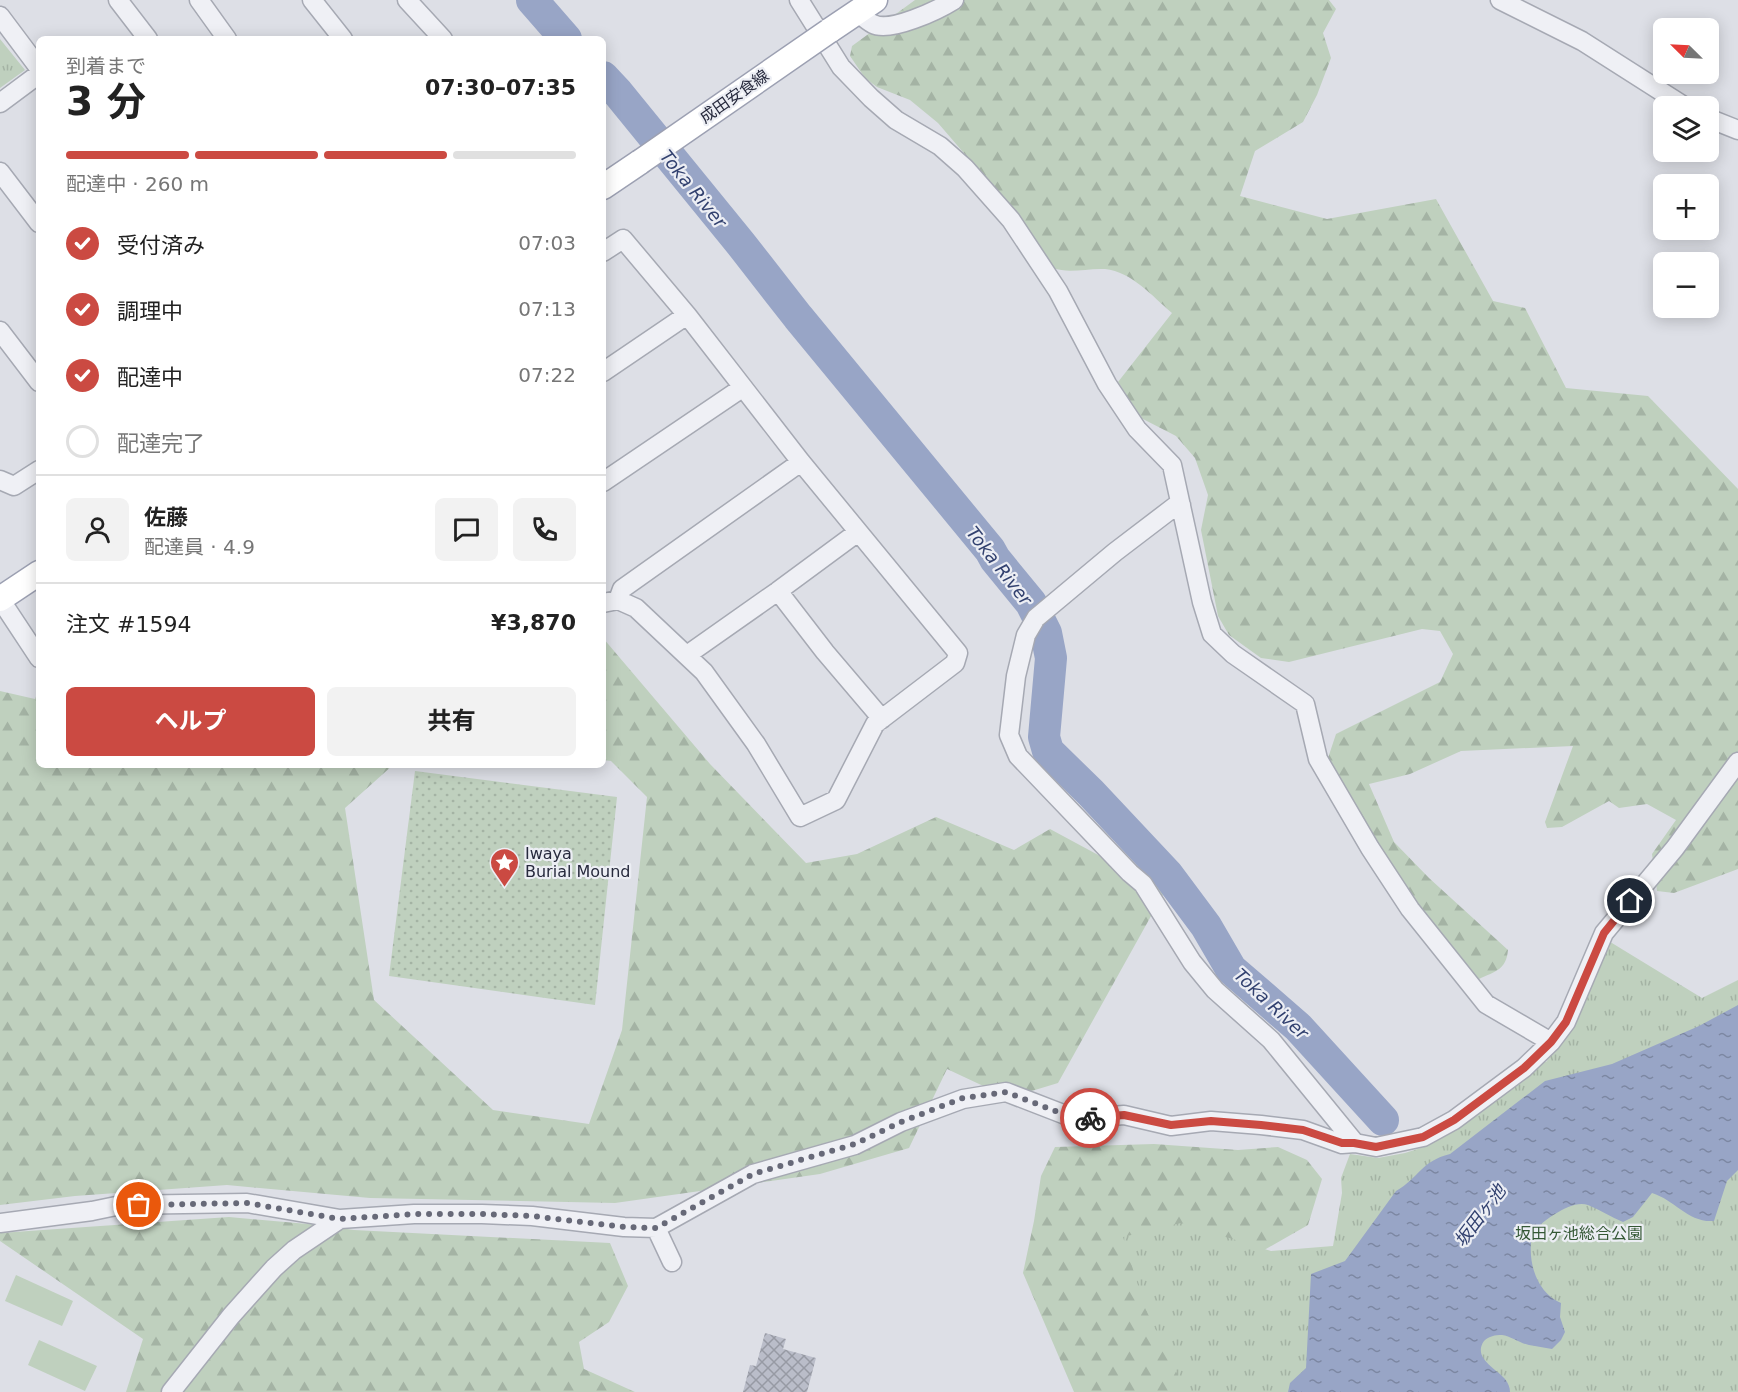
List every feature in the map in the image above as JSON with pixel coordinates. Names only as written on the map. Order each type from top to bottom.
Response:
[{"type":"main road","name":"成田安食線","points":[[606,185],[866,6]]},
{"type":"main road","points":[[0,599],[36,575]]},
{"type":"street","points":[[118,0],[146,36]]},
{"type":"street","points":[[199,0],[225,36]]},
{"type":"street","points":[[312,0],[340,36]]},
{"type":"street","points":[[407,0],[439,36]]},
{"type":"street","points":[[799,0],[841,67],[896,120],[940,146],[965,168],[1011,220],[1058,291],[1107,384],[1137,429],[1172,465],[1202,602],[1212,634],[1233,654],[1305,704],[1318,759],[1370,848],[1410,909],[1486,1004],[1551,1042]]},
{"type":"street","points":[[866,6],[874,25],[889,26],[940,9],[954,0]]},
{"type":"street","points":[[1500,0],[1582,41],[1668,96]]},
{"type":"street","points":[[0,16],[36,64]]},
{"type":"street","points":[[0,103],[36,76]]},
{"type":"street","points":[[1719,122],[1738,130]]},
{"type":"street","points":[[0,172],[36,219]]},
{"type":"street","points":[[606,250],[623,239],[687,315],[801,462],[958,653],[955,663],[875,724],[836,800],[800,817],[756,744],[704,672],[636,608],[611,602],[622,589],[801,462]]},
{"type":"street","points":[[606,370],[687,315]]},
{"type":"street","points":[[0,331],[36,378]]},
{"type":"street","points":[[606,480],[742,388]]},
{"type":"street","points":[[0,480],[14,486],[36,472]]},
{"type":"street","points":[[1181,505],[1174,507],[1115,552],[1036,618],[1026,635],[1016,676],[1009,735],[1018,756],[1143,884],[1192,962],[1215,990],[1271,1040],[1354,1143]]},
{"type":"street","points":[[687,654],[858,532]]},
{"type":"street","points":[[778,591],[825,652],[882,719]]},
{"type":"street","points":[[0,599],[36,653]]},
{"type":"street","points":[[0,1223],[121,1205],[247,1203],[340,1219],[414,1214],[482,1214],[532,1216],[624,1227],[656,1228],[753,1174],[855,1144],[901,1122],[963,1098],[1006,1092],[1076,1119],[1124,1115],[1171,1125],[1211,1121],[1261,1125],[1303,1130],[1342,1143],[1376,1147],[1423,1137],[1454,1120],[1524,1068],[1551,1042],[1566,1022],[1604,933],[1675,848],[1738,762]]},
{"type":"street","points":[[171,1392],[231,1316],[274,1268],[294,1250],[340,1219]]},
{"type":"street","points":[[656,1228],[672,1263]]},
{"type":"green space","points":[[915,0],[1329,0],[1336,9],[1323,33],[1331,58],[1317,95],[1303,122],[1255,151],[1240,196],[1327,219],[1436,199],[1493,301],[1525,308],[1566,388],[1648,396],[1738,489],[1738,869],[1674,893],[1657,891],[1652,854],[1676,820],[1647,804],[1619,808],[1609,801],[1562,827],[1547,828],[1545,822],[1573,746],[1461,751],[1410,774],[1369,784],[1394,842],[1429,878],[1508,950],[1502,966],[1479,979],[1418,906],[1327,761],[1336,734],[1440,682],[1453,654],[1440,631],[1422,629],[1289,662],[1261,658],[1229,635],[1218,616],[1201,530],[1208,495],[1195,458],[1176,436],[1141,418],[1118,382],[1172,313],[1133,280],[1115,271],[1098,269],[1065,271],[1053,268],[1006,202],[938,123],[910,100],[877,87],[865,78],[850,56],[852,46]]},
{"type":"green space","points":[[0,39],[25,70],[0,88]]},
{"type":"green space","points":[[606,642],[710,764],[806,863],[857,854],[936,817],[1014,850],[1050,829],[1165,891],[1058,1083],[1009,1098],[947,1069],[909,1148],[820,1174],[615,1203],[370,1198],[227,1185],[75,1196],[0,1205],[0,691],[35,699],[36,696],[36,768],[390,768],[345,808],[374,1000],[493,1110],[589,1124],[622,1030],[647,797],[611,761],[606,760]]},
{"type":"green space","name":"Iwaya Burial Mound","points":[[415,771],[617,797],[595,1005],[389,976]]},
{"type":"green space","name":"坂田ヶ池総合公園","points":[[1607,940],[1702,998],[1738,980],[1738,1392],[1186,1392],[1145,1308],[1123,1237],[1181,1223],[1271,1251],[1333,1246],[1342,1193],[1341,1178],[1350,1154],[1378,1158],[1427,1146],[1511,1087],[1537,1062],[1546,1062],[1569,1034]]},
{"type":"green space","points":[[1154,1144],[1238,1150],[1278,1147],[1307,1160],[1322,1179],[1308,1225],[1231,1269],[1251,1392],[1074,1392],[1023,1273],[1041,1176],[1055,1147]]},
{"type":"green space","points":[[229,1217],[354,1230],[610,1243],[628,1286],[609,1322],[579,1342],[584,1369],[635,1392],[126,1392],[143,1339],[0,1241],[0,1233]]},
{"type":"green space","points":[[16,1275],[73,1301],[62,1326],[5,1301]]},
{"type":"green space","points":[[39,1340],[97,1366],[85,1391],[28,1365]]},
{"type":"water","name":"坂田ヶ池","points":[[1738,1005],[1738,1170],[1727,1181],[1714,1221],[1705,1221],[1689,1215],[1652,1193],[1633,1217],[1623,1222],[1588,1205],[1581,1204],[1558,1212],[1533,1231],[1531,1252],[1535,1273],[1545,1291],[1561,1303],[1560,1317],[1565,1332],[1552,1349],[1525,1344],[1502,1335],[1492,1336],[1484,1341],[1481,1347],[1483,1358],[1505,1379],[1510,1392],[1288,1392],[1290,1383],[1306,1368],[1311,1274],[1345,1261],[1396,1191],[1426,1165],[1450,1154],[1545,1081],[1612,1064],[1699,1026]]},
{"type":"building","points":[[765,1333],[786,1339],[783,1349],[816,1358],[807,1392],[743,1392],[750,1365],[756,1366]]},
{"type":"waterway","name":"Toka River","points":[[532,0],[563,36]]},
{"type":"waterway","name":"Toka River","points":[[606,80],[1031,603],[1046,633],[1051,658],[1044,737],[1048,751],[1168,875],[1206,926],[1231,969],[1298,1027],[1383,1120]]},
{"type":"way so far","points":[[139,1205],[247,1203],[340,1219],[414,1214],[482,1214],[532,1216],[624,1227],[656,1228],[753,1174],[855,1144],[901,1122],[963,1098],[1006,1092],[1076,1119],[1090,1118]]},
{"type":"place","name":"Iwaya Burial Mound","points":[[504,888]]},
{"type":"route","points":[[1090,1118],[1124,1115],[1171,1125],[1211,1121],[1261,1125],[1303,1130],[1342,1143],[1376,1147],[1423,1137],[1454,1120],[1532,1062],[1551,1042],[1566,1022],[1604,933],[1630,901]]}]
